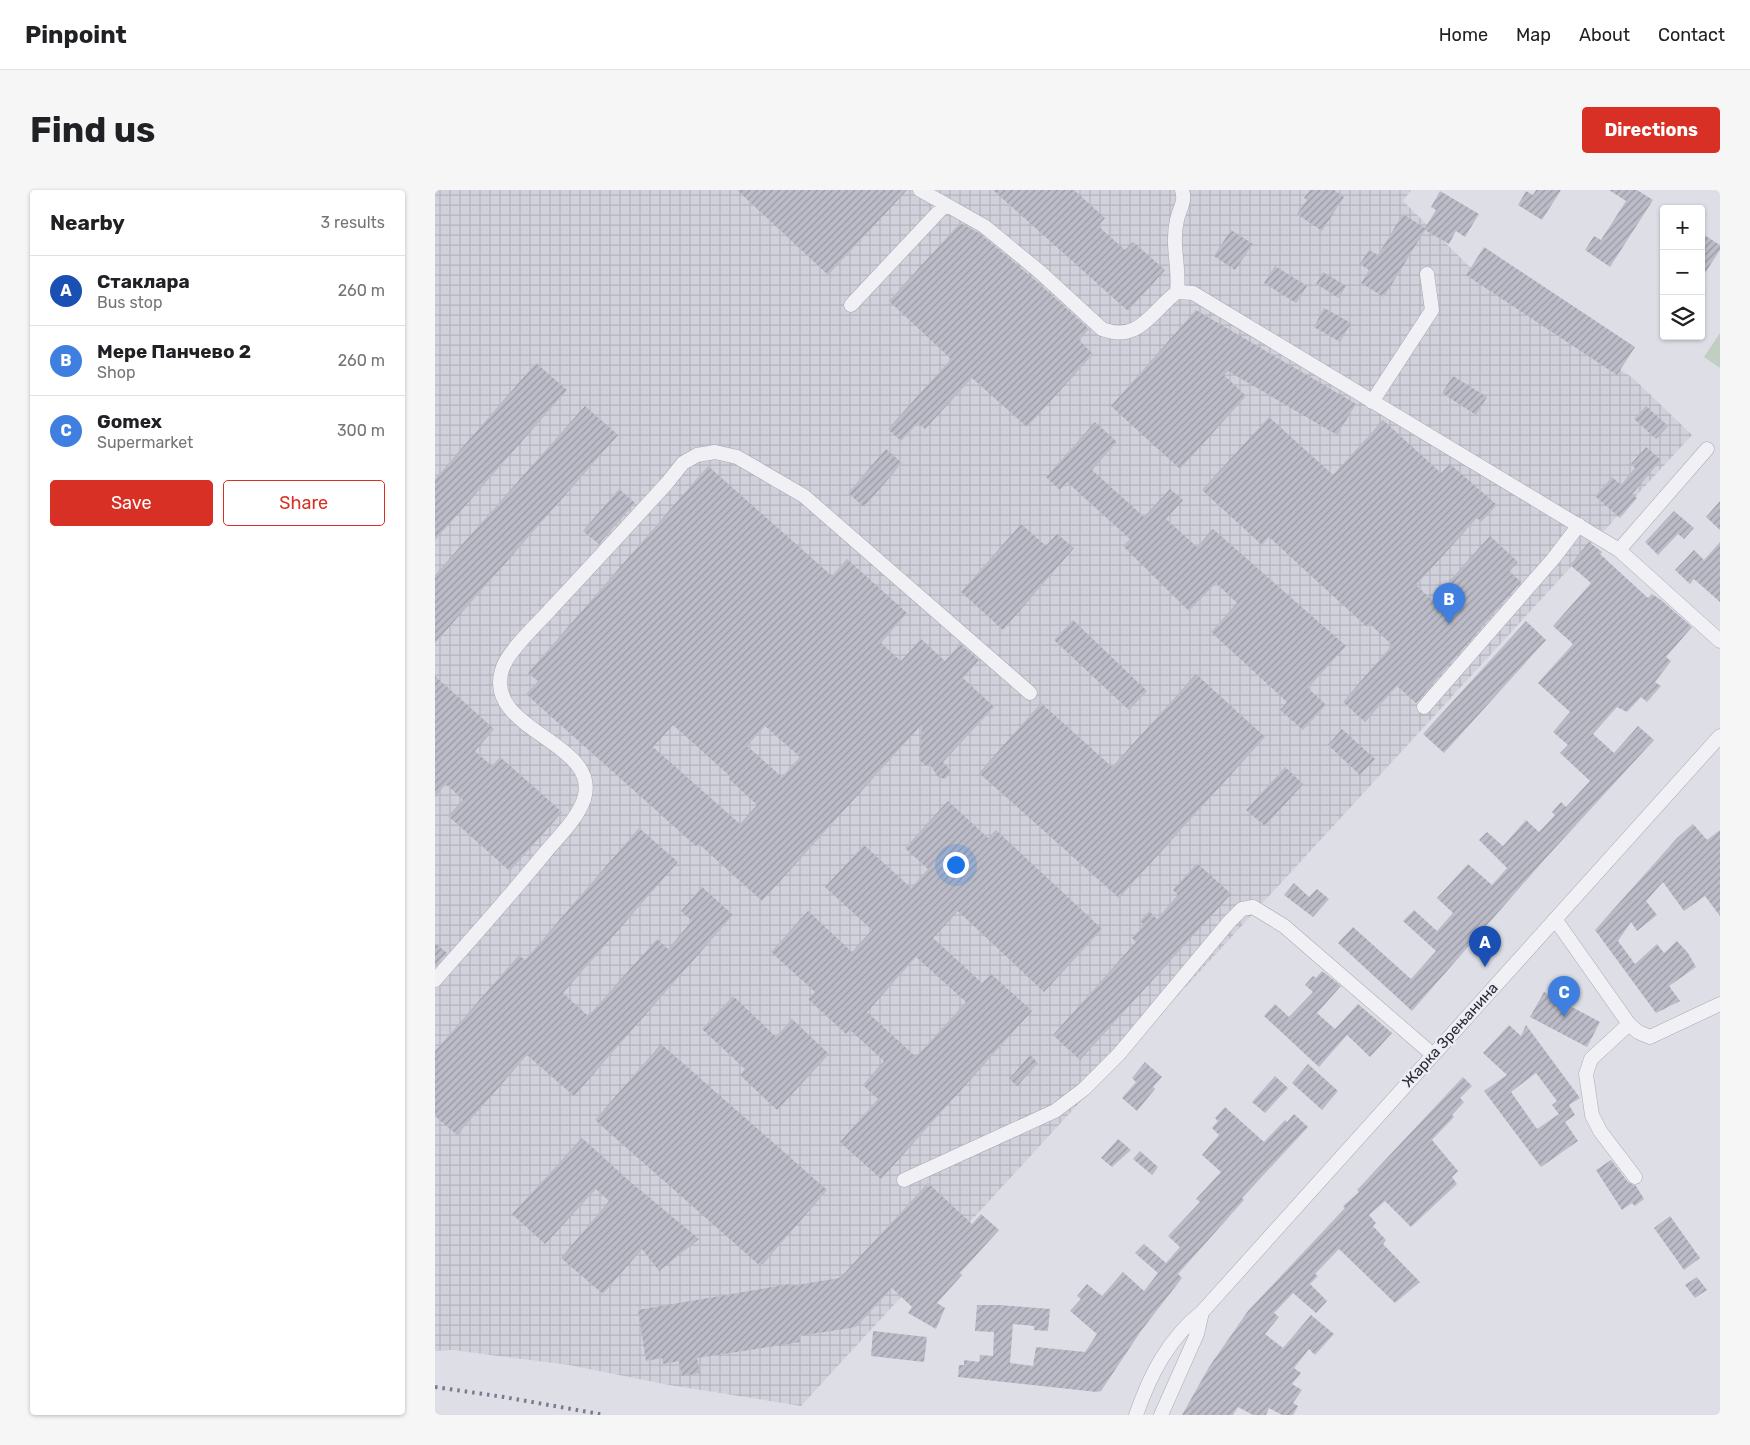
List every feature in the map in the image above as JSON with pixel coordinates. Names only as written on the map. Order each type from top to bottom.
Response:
[{"type":"street","points":[[920,190],[984,226],[1040,272],[1102,328],[1114,333],[1127,333],[1137,328],[1177,292],[1186,290],[1193,293],[1619,550],[1720,641]]},
{"type":"street","points":[[1177,292],[1179,276],[1174,246],[1177,220],[1184,203],[1182,190]]},
{"type":"street","points":[[851,305],[945,205]]},
{"type":"street","points":[[1371,402],[1432,310],[1427,274]]},
{"type":"street","points":[[1619,550],[1707,449]]},
{"type":"street","points":[[435,980],[501,906],[571,822],[584,799],[585,783],[581,769],[571,757],[538,734],[503,700],[500,689],[501,669],[526,636],[667,483],[683,463],[697,455],[715,452],[737,457],[804,496],[1030,693]]},
{"type":"street","points":[[1424,707],[1553,559],[1579,525]]},
{"type":"street","name":"Жарка Зрењанина","points":[[1136,1415],[1145,1388],[1161,1359],[1183,1326],[1202,1312],[1720,736]]},
{"type":"street","points":[[904,1180],[1055,1110],[1084,1089],[1119,1054],[1242,909],[1258,908],[1283,926],[1433,1054]]},
{"type":"street","points":[[1555,919],[1629,1024],[1638,1032],[1650,1037],[1720,1004]]},
{"type":"street","points":[[1629,1024],[1591,1059],[1586,1074],[1591,1115],[1600,1131],[1635,1178]]},
{"type":"street","name":"Жарка Зрењанина","points":[[1161,1415],[1197,1334],[1202,1312]]},
{"type":"shaded area","points":[[435,190],[1411,190],[1403,201],[1477,274],[1633,378],[1692,435],[801,1406],[669,1385],[569,1365],[452,1350],[435,1351]]},
{"type":"green space","points":[[1720,333],[1720,368],[1704,357]]},
{"type":"building","points":[[737,190],[907,190],[828,275]]},
{"type":"building","points":[[993,190],[1074,190],[1105,218],[1098,226],[1125,250],[1133,242],[1165,270],[1128,311]]},
{"type":"building","points":[[1310,190],[1334,190],[1344,197],[1322,231],[1297,214],[1307,200],[1304,198]]},
{"type":"building","points":[[1536,190],[1561,190],[1542,220],[1518,205],[1526,191],[1533,195]]},
{"type":"building","points":[[1609,190],[1637,190],[1653,200],[1610,267],[1585,250],[1594,236],[1601,240],[1626,201]]},
{"type":"building","points":[[1440,191],[1479,214],[1465,237],[1456,231],[1449,244],[1425,230],[1384,297],[1361,283],[1369,270],[1360,264],[1369,250],[1378,255],[1403,214],[1425,228],[1436,210],[1431,207]]},
{"type":"building","points":[[960,223],[979,233],[1034,279],[1089,329],[1079,340],[1093,354],[1027,427],[972,378],[925,429],[918,423],[901,441],[888,429],[951,359],[889,301]]},
{"type":"building","points":[[1231,230],[1253,244],[1235,270],[1214,256]]},
{"type":"building","points":[[1705,236],[1720,245],[1720,250],[1705,273]]},
{"type":"building","points":[[1484,247],[1635,347],[1617,375],[1466,275]]},
{"type":"building","points":[[1275,266],[1307,286],[1296,303],[1264,283]]},
{"type":"building","points":[[1323,272],[1346,286],[1339,298],[1316,284]]},
{"type":"building","points":[[1324,308],[1351,323],[1340,342],[1314,327]]},
{"type":"building","points":[[1196,310],[1356,404],[1337,435],[1228,371],[1224,375],[1246,396],[1180,469],[1111,406]]},
{"type":"building","points":[[536,363],[567,390],[435,540],[435,479]]},
{"type":"building","points":[[1453,376],[1487,397],[1476,415],[1442,393]]},
{"type":"building","points":[[585,406],[618,435],[435,643],[435,575]]},
{"type":"building","points":[[1646,406],[1668,426],[1656,439],[1634,419]]},
{"type":"building","points":[[1269,417],[1333,475],[1383,420],[1441,473],[1450,464],[1497,505],[1481,522],[1477,518],[1416,585],[1432,600],[1490,536],[1518,562],[1509,571],[1521,582],[1416,703],[1397,686],[1365,722],[1343,702],[1392,645],[1370,624],[1367,627],[1269,537],[1262,545],[1202,490]]},
{"type":"building","points":[[1095,422],[1117,442],[1092,470],[1144,517],[1170,489],[1183,500],[1166,519],[1197,547],[1213,529],[1346,646],[1308,688],[1326,705],[1303,730],[1280,710],[1287,702],[1211,632],[1237,603],[1216,583],[1189,611],[1123,546],[1130,539],[1067,482],[1060,490],[1046,477]]},
{"type":"building","points":[[1646,447],[1661,460],[1632,494],[1637,498],[1620,518],[1595,496],[1612,477],[1621,485],[1635,468],[1631,464]]},
{"type":"building","points":[[886,449],[902,463],[864,507],[848,493]]},
{"type":"building","points":[[708,466],[832,576],[847,559],[907,613],[881,643],[901,661],[921,639],[945,661],[960,644],[979,660],[963,678],[994,707],[943,762],[951,771],[945,779],[938,777],[931,766],[925,765],[919,760],[922,724],[762,901],[699,844],[696,846],[526,694],[538,681],[528,673]],"holes":[[[673,725],[731,777],[729,779],[757,805],[740,824],[653,747]],[[765,726],[800,757],[782,777],[747,746]]]},
{"type":"building","points":[[619,489],[635,503],[599,544],[583,531]]},
{"type":"building","points":[[1720,501],[1720,530],[1706,517]]},
{"type":"building","points":[[1674,511],[1694,528],[1684,539],[1678,534],[1658,555],[1645,542]]},
{"type":"building","points":[[1021,524],[1046,546],[1057,534],[1074,548],[1003,630],[961,592]]},
{"type":"building","points":[[1589,542],[1602,552],[1600,554],[1648,598],[1652,594],[1692,627],[1666,657],[1671,661],[1655,682],[1661,686],[1647,702],[1641,697],[1627,712],[1617,707],[1593,734],[1614,753],[1638,726],[1654,740],[1544,860],[1412,1011],[1338,943],[1353,927],[1411,979],[1436,951],[1403,921],[1414,910],[1437,931],[1453,913],[1437,898],[1468,864],[1492,885],[1507,868],[1479,840],[1487,832],[1503,846],[1526,820],[1539,832],[1555,815],[1552,812],[1561,802],[1566,807],[1590,781],[1560,753],[1568,745],[1553,732],[1570,712],[1538,683],[1573,644],[1553,626],[1591,583],[1570,565]]},
{"type":"building","points":[[1720,542],[1720,602],[1694,579],[1690,584],[1675,570],[1694,550],[1704,560]]},
{"type":"building","points":[[1073,620],[1147,691],[1129,710],[1054,640]]},
{"type":"building","points":[[1526,621],[1546,640],[1444,753],[1423,734]]},
{"type":"building","points":[[1196,674],[1265,737],[1119,898],[979,773],[1041,703],[1112,767]]},
{"type":"building","points":[[435,676],[494,729],[475,751],[492,766],[500,757],[562,812],[510,871],[448,816],[463,800],[446,784],[435,797]]},
{"type":"building","points":[[1342,729],[1375,759],[1360,775],[1328,745]]},
{"type":"building","points":[[1285,767],[1303,784],[1265,826],[1246,810]]},
{"type":"building","points":[[948,801],[988,838],[996,830],[1102,929],[1044,992],[958,911],[933,938],[982,983],[991,974],[1032,1011],[881,1179],[840,1142],[878,1099],[863,1085],[884,1061],[850,1030],[846,1034],[808,999],[815,992],[771,952],[808,911],[852,952],[872,930],[825,887],[864,845],[911,888],[928,869],[905,848]],"holes":[[[916,957],[966,1002],[916,1057],[867,1012]]]},
{"type":"building","points":[[1693,824],[1707,840],[1720,830],[1720,916],[1705,896],[1684,911],[1663,882],[1646,901],[1657,915],[1637,931],[1631,922],[1618,941],[1635,964],[1657,944],[1664,953],[1677,941],[1688,953],[1696,967],[1669,986],[1680,1001],[1656,1013],[1595,930],[1677,838]]},
{"type":"building","points":[[639,828],[678,862],[563,993],[588,1016],[657,939],[668,949],[692,921],[681,911],[702,887],[733,915],[574,1096],[527,1055],[457,1135],[435,1116],[435,1051],[519,955],[525,960]]},
{"type":"building","points":[[1197,863],[1231,894],[1080,1060],[1053,1035],[1136,942],[1132,938],[1144,925],[1140,921],[1149,911],[1157,919],[1178,895],[1173,890]]},
{"type":"building","points":[[1294,883],[1309,897],[1317,889],[1329,899],[1313,917],[1284,895]]},
{"type":"building","points":[[435,943],[447,953],[435,967]]},
{"type":"building","points":[[1322,971],[1341,986],[1317,1013],[1335,1029],[1358,1004],[1392,1033],[1370,1057],[1347,1035],[1319,1067],[1264,1016],[1275,1004],[1289,1017],[1313,992],[1305,985],[1313,976],[1316,978]]},
{"type":"building","points":[[1544,992],[1600,1022],[1587,1047],[1530,1017]]},
{"type":"building","points":[[733,996],[776,1037],[792,1019],[829,1054],[777,1110],[740,1075],[745,1069],[702,1029]]},
{"type":"building","points":[[1509,1025],[1521,1036],[1526,1025],[1580,1098],[1569,1105],[1575,1115],[1565,1122],[1578,1141],[1541,1167],[1484,1091],[1507,1075],[1483,1053]],"holes":[[[1536,1073],[1557,1101],[1552,1105],[1559,1114],[1537,1129],[1511,1092]]]},
{"type":"building","points":[[661,1044],[827,1190],[763,1264],[758,1264],[595,1120]]},
{"type":"building","points":[[1030,1055],[1038,1063],[1017,1086],[1009,1079]]},
{"type":"building","points":[[1145,1062],[1162,1077],[1137,1111],[1122,1098],[1136,1082],[1132,1078]]},
{"type":"building","points":[[1308,1064],[1338,1091],[1322,1110],[1292,1083]]},
{"type":"building","points":[[1275,1076],[1288,1088],[1265,1113],[1252,1102]]},
{"type":"building","points":[[1463,1077],[1472,1086],[1460,1098],[1464,1102],[1452,1115],[1454,1117],[1432,1140],[1458,1171],[1452,1177],[1457,1184],[1411,1227],[1385,1201],[1369,1215],[1376,1223],[1373,1226],[1386,1240],[1383,1244],[1420,1282],[1395,1303],[1339,1249],[1315,1274],[1318,1276],[1310,1284],[1327,1301],[1316,1313],[1293,1293],[1274,1313],[1279,1317],[1265,1334],[1283,1348],[1311,1315],[1334,1334],[1315,1355],[1309,1349],[1294,1368],[1301,1373],[1292,1384],[1302,1390],[1293,1403],[1298,1406],[1293,1415],[1282,1415],[1269,1408],[1266,1415],[1253,1415],[1238,1407],[1233,1415],[1182,1415],[1209,1367],[1248,1311],[1345,1208],[1343,1206],[1359,1192],[1357,1190]]},
{"type":"building","points":[[1225,1107],[1264,1142],[1285,1120],[1287,1122],[1294,1114],[1308,1127],[1242,1198],[1244,1200],[1178,1274],[1182,1278],[1141,1331],[1101,1391],[958,1377],[959,1365],[964,1365],[964,1360],[979,1362],[980,1355],[993,1356],[994,1332],[975,1331],[977,1305],[1050,1309],[1048,1331],[1034,1330],[1034,1326],[1013,1324],[1010,1363],[1033,1366],[1036,1347],[1085,1352],[1097,1334],[1070,1311],[1081,1299],[1077,1296],[1087,1284],[1102,1296],[1123,1272],[1144,1291],[1158,1273],[1135,1253],[1144,1244],[1166,1263],[1180,1247],[1168,1236],[1200,1202],[1196,1199],[1221,1172],[1202,1155],[1219,1135],[1212,1128],[1218,1121],[1215,1118]]},
{"type":"building","points":[[582,1138],[628,1180],[699,1239],[659,1271],[642,1249],[603,1294],[561,1258],[609,1201],[596,1189],[545,1244],[512,1214]]},
{"type":"building","points":[[1118,1139],[1131,1150],[1112,1167],[1101,1158]]},
{"type":"building","points":[[1140,1151],[1158,1167],[1152,1175],[1133,1159]]},
{"type":"building","points":[[1611,1160],[1628,1182],[1636,1186],[1644,1199],[1635,1206],[1632,1203],[1622,1210],[1596,1170]]},
{"type":"building","points":[[928,1183],[972,1224],[981,1214],[999,1230],[960,1273],[962,1275],[937,1303],[945,1308],[936,1329],[908,1313],[912,1307],[892,1288],[856,1327],[799,1336],[800,1342],[697,1358],[700,1373],[682,1376],[679,1361],[663,1364],[662,1358],[646,1361],[638,1310],[790,1284],[791,1286],[840,1278]]},
{"type":"building","points":[[1670,1216],[1700,1258],[1684,1270],[1654,1228]]},
{"type":"building","points":[[1697,1277],[1707,1290],[1695,1298],[1685,1285]]},
{"type":"building","points":[[873,1331],[927,1337],[924,1362],[871,1356]]},
{"type":"railway","points":[[435,1387],[605,1415]]},
{"type":"place","name":"Мере Панчево 2","points":[[1449,624]]},
{"type":"place","name":"Стаклара","points":[[1485,967]]},
{"type":"place","name":"Gomex","points":[[1564,1017]]}]
